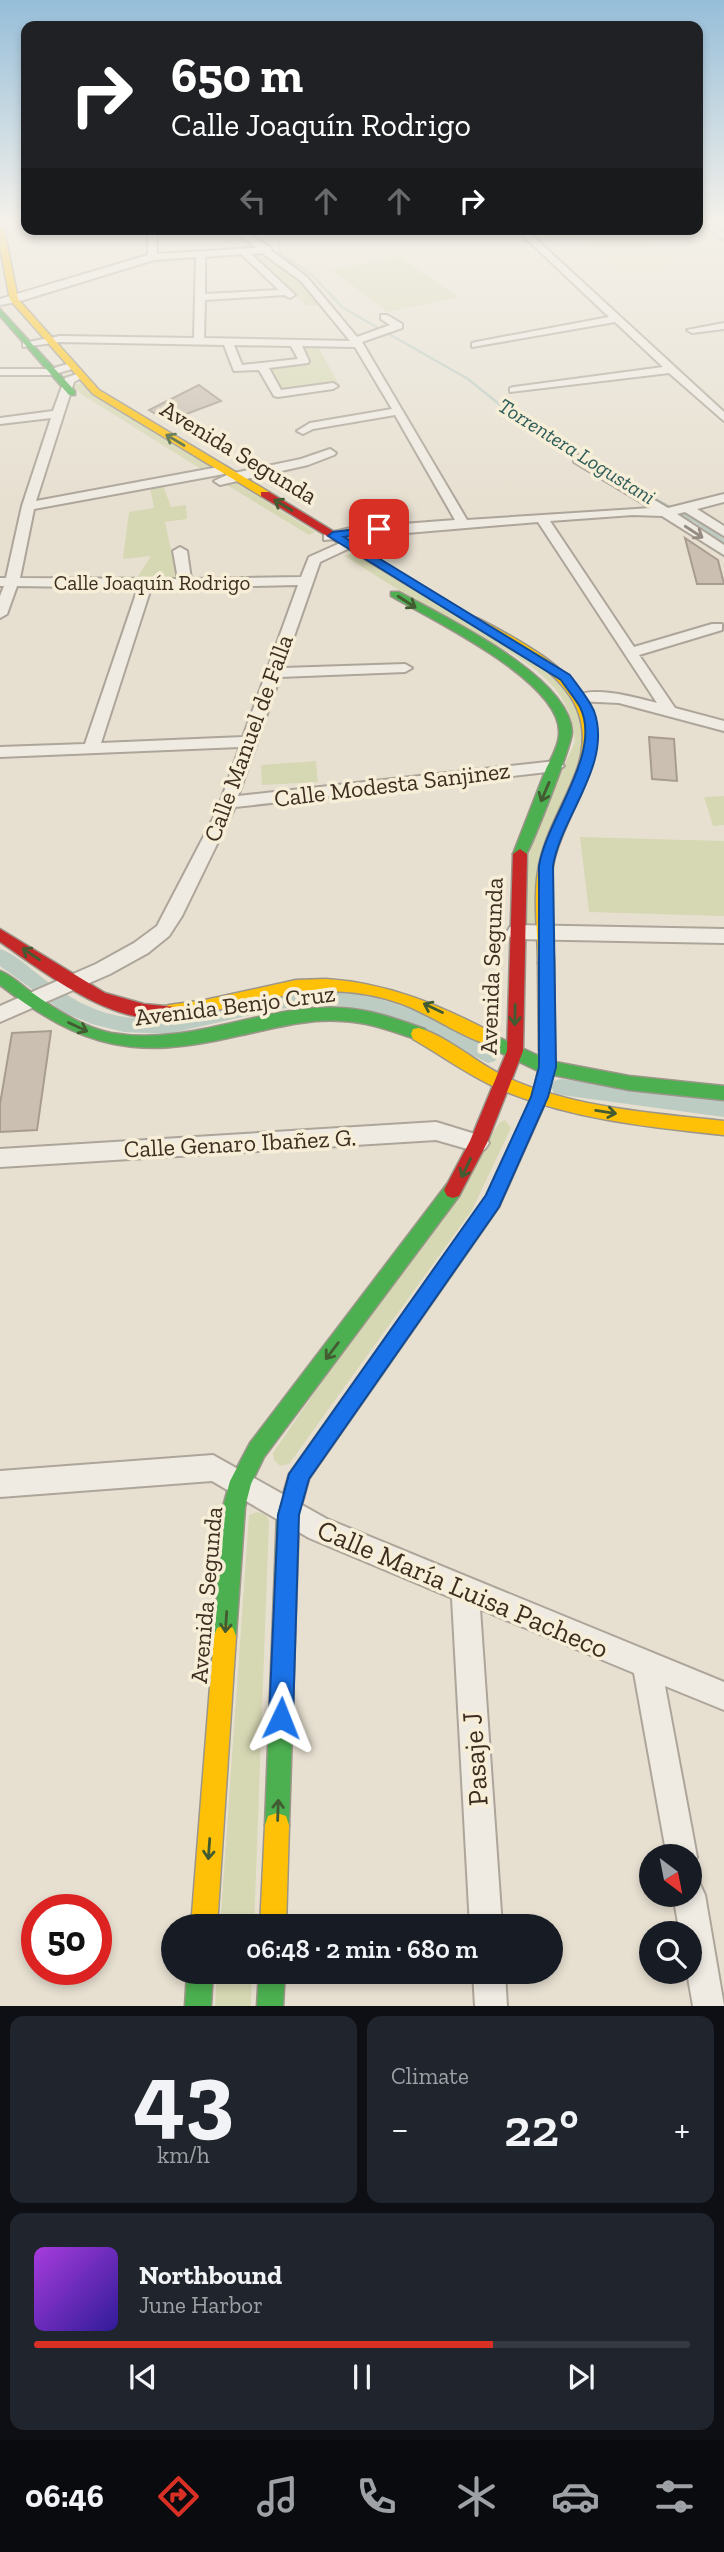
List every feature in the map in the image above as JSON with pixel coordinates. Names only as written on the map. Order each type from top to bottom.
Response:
[{"type":"main road","name":"Avenida Segunda","points":[[3,315],[27,345],[74,394],[233,495]]},
{"type":"main road","name":"Avenida Segunda","points":[[22,315],[50,340],[89,386],[106,399],[229,473],[333,547],[550,666],[565,678],[582,698],[591,724],[588,759],[549,848],[546,866],[547,1067],[540,1097],[493,1201],[300,1474],[288,1515],[273,1914]]},
{"type":"main road","name":"Avenida Segunda","points":[[205,1914],[234,1507],[241,1481],[257,1450],[461,1179],[478,1143],[515,1051],[518,864],[522,847],[566,736],[564,717],[542,687],[526,673],[376,582]]},
{"type":"main road","name":"Avenida Benjo Cruz","points":[[0,935],[91,1033],[122,1041],[161,1041],[200,1037],[309,1014],[356,1015],[408,1029],[504,1083],[540,1097],[584,1108],[724,1128]]},
{"type":"main road","name":"Avenida Benjo Cruz","points":[[0,977],[123,1009],[148,1011],[211,1006],[265,992],[299,987],[382,990],[411,998],[547,1067],[595,1077],[724,1093]]},
{"type":"main road","points":[[198,2006],[199,1984]]},
{"type":"main road","points":[[271,2006],[272,1984]]},
{"type":"street","points":[[198,341],[199,315]]},
{"type":"street","points":[[333,315],[356,342],[463,523]]},
{"type":"street","points":[[611,315],[674,369],[724,418]]},
{"type":"street","points":[[27,345],[50,340],[112,339],[356,342],[398,327],[384,317]]},
{"type":"street","points":[[476,345],[616,319]]},
{"type":"street","points":[[692,330],[724,326]]},
{"type":"street","points":[[228,342],[238,369],[304,361],[296,343]]},
{"type":"street","points":[[262,366],[278,394],[333,386]]},
{"type":"street","points":[[514,390],[674,369]]},
{"type":"street","points":[[0,372],[76,371]]},
{"type":"street","points":[[0,614],[6,582],[56,414],[66,385],[76,371]]},
{"type":"street","points":[[303,431],[310,426],[397,411]]},
{"type":"street","points":[[0,421],[56,414]]},
{"type":"street","points":[[28,506],[316,460],[330,453]]},
{"type":"street","points":[[578,459],[675,510],[724,532]]},
{"type":"street","points":[[333,547],[340,533],[541,517],[675,510],[724,498]]},
{"type":"street","points":[[675,510],[724,551]]},
{"type":"street","points":[[541,517],[670,712]]},
{"type":"street","name":"Calle Manuel de Falla","points":[[0,1014],[103,969],[141,948],[163,930],[185,893],[229,801],[314,560],[333,547]]},
{"type":"street","points":[[180,551],[185,584]]},
{"type":"street","name":"Calle Joaquín Rodrigo","points":[[6,582],[305,582]]},
{"type":"street","points":[[91,750],[146,584]]},
{"type":"street","points":[[630,653],[717,627]]},
{"type":"street","points":[[273,673],[405,668]]},
{"type":"street","points":[[582,698],[619,698],[724,726]]},
{"type":"street","points":[[0,752],[250,742]]},
{"type":"street","name":"Calle Modesta Sanjinez","points":[[229,801],[556,766]]},
{"type":"street","points":[[516,932],[724,936]]},
{"type":"street","name":"Calle Genaro Ibañez G.","points":[[0,1157],[436,1131],[478,1143]]},
{"type":"street","name":"Calle María Luisa Pacheco","points":[[0,1484],[213,1468],[241,1481],[288,1515],[465,1591],[724,1696]]},
{"type":"street","name":"Pasaje J","points":[[465,1591],[485,1914]]},
{"type":"street","points":[[647,1665],[680,1844]]},
{"type":"street","points":[[691,1908],[709,2006]]},
{"type":"street","points":[[490,1984],[491,2006]]},
{"type":"green space","points":[[317,345],[338,383],[285,390],[279,388],[268,369],[308,360],[300,346]]},
{"type":"green space","points":[[81,383],[213,469],[204,471],[81,394],[72,385]]},
{"type":"green space","points":[[234,482],[315,532],[309,535],[227,485]]},
{"type":"green space","points":[[163,485],[171,507],[186,505],[187,519],[165,522],[177,578],[137,578],[151,556],[123,559],[129,512],[154,508],[150,487]]},
{"type":"green space","points":[[352,553],[538,665],[567,692],[579,717],[582,743],[537,923],[527,923],[528,858],[540,820],[575,742],[573,726],[565,704],[551,684],[527,663],[441,616],[345,556]]},
{"type":"green space","points":[[316,761],[318,782],[262,785],[261,765]]},
{"type":"green space","points":[[724,796],[724,825],[713,826],[704,797]]},
{"type":"green space","points":[[580,837],[724,841],[724,916],[589,912]]},
{"type":"green space","points":[[505,1120],[511,1128],[472,1210],[289,1464],[280,1466],[274,1460],[273,1453],[500,1122]]},
{"type":"green space","points":[[257,1512],[266,1515],[269,1521],[254,1914],[221,1914],[249,1515]]},
{"type":"green space","points":[[216,1984],[252,1984],[251,2006],[215,2006]]},
{"type":"building","points":[[199,385],[221,401],[168,421],[149,410]]},
{"type":"building","points":[[685,538],[718,560],[724,584],[697,584]]},
{"type":"building","points":[[649,737],[674,739],[677,781],[652,779]]},
{"type":"building","points":[[51,1031],[37,1130],[0,1132],[0,1104],[12,1033]]},
{"type":"waterway","name":"Torrentera Logustani","points":[[355,315],[468,379],[514,416]]},
{"type":"waterway","name":"Torrentera Logustani","points":[[512,414],[583,458]]},
{"type":"waterway","name":"Torrentera Logustani","points":[[630,486],[697,522],[724,541]]},
{"type":"waterway","points":[[0,956],[72,1008],[124,1025],[168,1026],[276,1002],[335,998],[362,1001],[412,1016],[488,1055]]},
{"type":"waterway","points":[[561,1087],[724,1108]]},
{"type":"traffic: fast","points":[[3,315],[72,393]]},
{"type":"traffic: fast","points":[[395,594],[502,656],[540,685],[560,708],[566,736],[520,854]]},
{"type":"traffic: fast","points":[[277,1825],[288,1515],[300,1474],[493,1201],[540,1097],[547,1067],[546,963]]},
{"type":"traffic: fast","points":[[0,977],[66,1022],[111,1039],[151,1043],[189,1040],[302,1017],[340,1014],[379,1019],[419,1034]]},
{"type":"traffic: fast","points":[[489,1039],[546,1067],[629,1083],[724,1093]]},
{"type":"traffic: fast","points":[[225,1636],[234,1507],[241,1481],[257,1450],[453,1190]]},
{"type":"traffic: fast","points":[[198,2006],[199,1984]]},
{"type":"traffic: fast","points":[[270,2006],[271,1984]]},
{"type":"traffic: slow","points":[[27,315],[96,392],[265,494]]},
{"type":"traffic: slow","points":[[471,619],[558,673],[574,691],[586,711],[590,735],[586,762],[555,836],[545,872],[546,963]]},
{"type":"traffic: slow","points":[[169,1011],[296,986],[354,986],[434,1010],[489,1039]]},
{"type":"traffic: slow","points":[[419,1034],[503,1083],[557,1102],[612,1114],[724,1128]]},
{"type":"traffic: slow","points":[[205,1914],[225,1636]]},
{"type":"traffic: slow","points":[[274,1914],[277,1825]]},
{"type":"traffic: jam","points":[[265,494],[471,619]]},
{"type":"traffic: jam","points":[[453,1190],[478,1143],[515,1051],[520,854]]},
{"type":"traffic: jam","points":[[0,935],[99,998],[121,1006],[169,1011]]},
{"type":"route","points":[[281,1718],[288,1515],[300,1474],[493,1201],[540,1097],[547,1067],[546,866],[549,848],[588,759],[590,743],[591,724],[587,708],[565,678],[550,666],[333,536],[379,529]]}]
